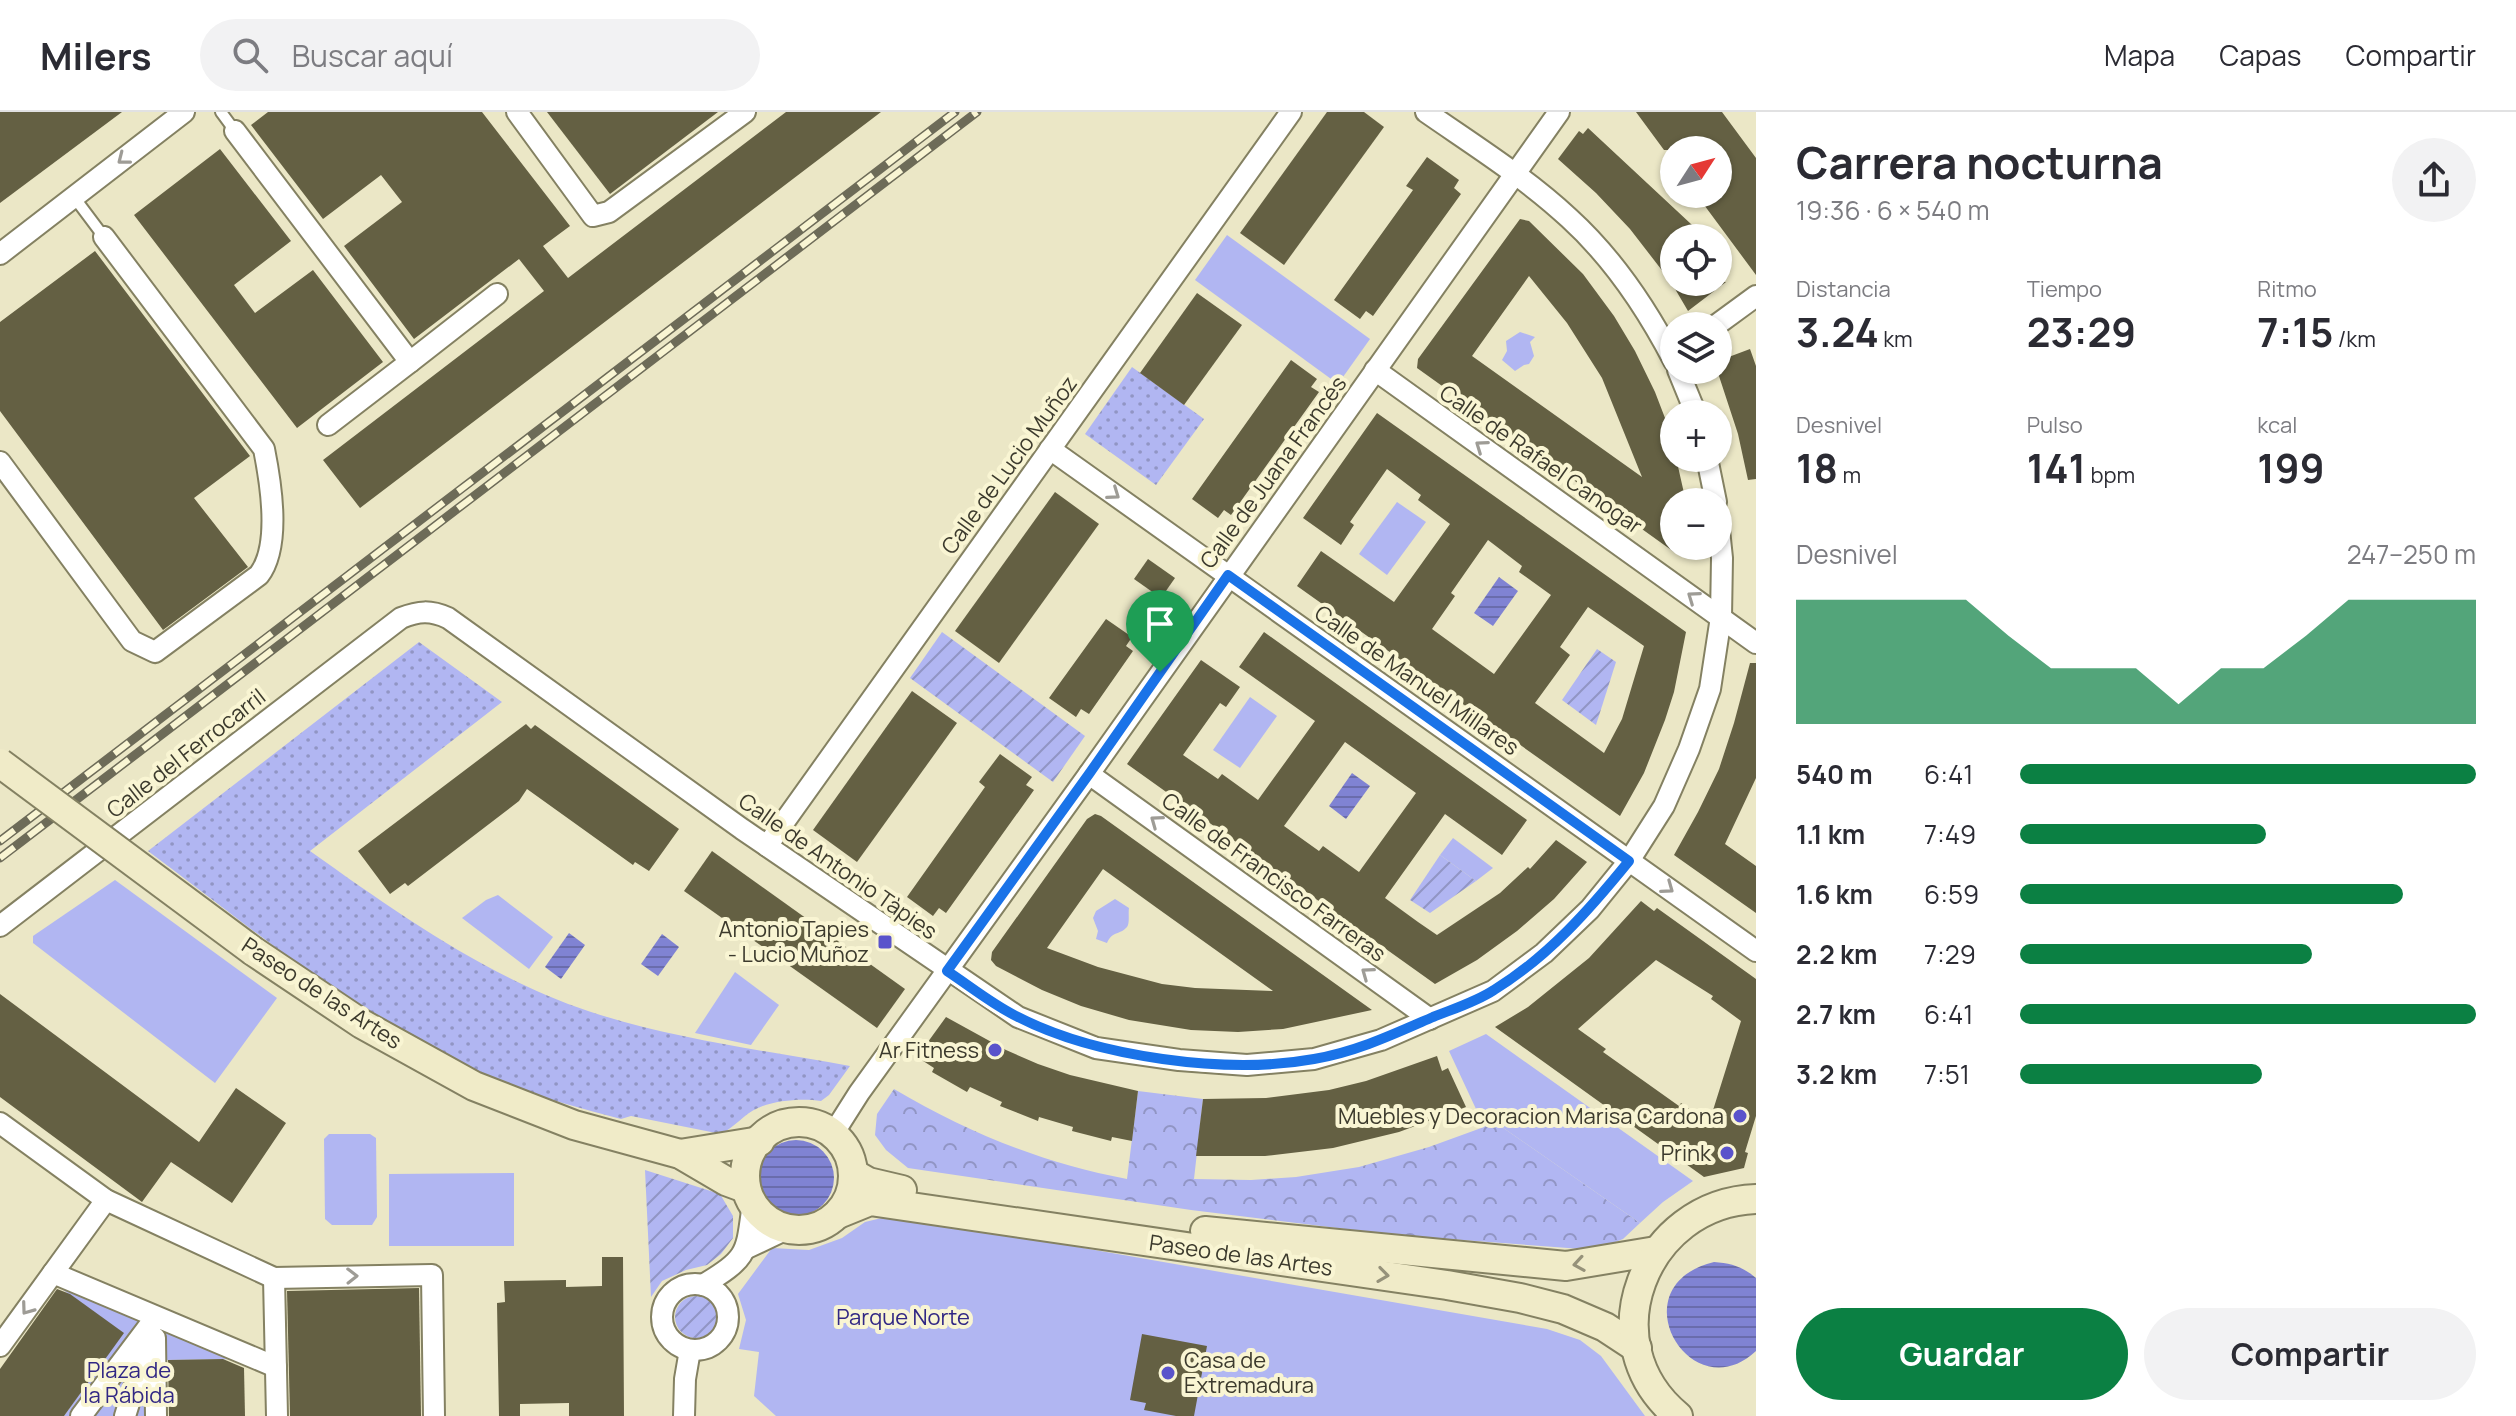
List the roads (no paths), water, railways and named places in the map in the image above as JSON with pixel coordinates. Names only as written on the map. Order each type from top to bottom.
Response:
[{"type":"main road","name":"Paseo de las Artes","points":[[0,763],[253,951],[362,1024],[474,1086],[574,1125],[680,1154],[749,1195]]},
{"type":"main road","points":[[799,1122],[817,1125],[833,1134],[845,1148],[854,1174],[853,1188],[838,1214],[823,1225],[805,1230],[787,1229],[770,1222],[749,1195],[744,1173],[747,1160],[760,1141],[781,1126],[799,1122]]},
{"type":"main road","name":"Paseo de las Artes","points":[[680,1154],[760,1141]]},
{"type":"main road","name":"Paseo de las Artes","points":[[854,1174],[890,1188],[1156,1226],[1363,1248],[1566,1266],[1656,1251]]},
{"type":"main road","points":[[1678,1416],[1667,1407],[1648,1380],[1637,1348],[1634,1323],[1636,1298],[1644,1274],[1656,1251],[1675,1230],[1698,1214],[1755,1196]]},
{"type":"main road","name":"Paseo de las Artes","points":[[838,1214],[870,1201],[1447,1285],[1563,1309],[1605,1327],[1637,1348]]},
{"type":"street","points":[[0,254],[184,112]]},
{"type":"street","points":[[517,112],[593,216],[609,212],[745,112]]},
{"type":"street","name":"Calle de Lucio Muñoz","points":[[767,846],[1291,112]]},
{"type":"street","points":[[1426,112],[1516,174],[1570,219],[1616,268],[1660,337]]},
{"type":"street","name":"Calle de Juana Francés","points":[[833,1134],[859,1093],[1559,112]]},
{"type":"street","points":[[235,131],[410,362]]},
{"type":"street","points":[[0,462],[132,641],[155,652],[259,575],[269,562],[272,525],[269,473],[264,449],[104,237]]},
{"type":"street","points":[[328,425],[497,294]]},
{"type":"street","points":[[1732,314],[1756,296]]},
{"type":"street","name":"Calle de Rafael Canogar","points":[[1375,370],[1756,643]]},
{"type":"street","name":"Calle de Manuel Millares","points":[[1050,449],[1756,951]]},
{"type":"street","name":"Calle de Antonio Tàpies","points":[[401,618],[417,611],[432,611],[448,618],[767,846],[1018,1017],[1096,1048],[1179,1060],[1247,1065],[1314,1059],[1381,1040],[1493,991],[1544,953],[1590,909],[1629,861],[1664,806],[1689,749],[1710,689],[1721,617],[1722,560]]},
{"type":"street","name":"Calle del Ferrocarril","points":[[0,926],[401,618]]},
{"type":"street","name":"Calle de Francisco Farreras","points":[[1089,774],[1430,1019]]},
{"type":"street","points":[[0,1123],[106,1200],[274,1278],[432,1275],[434,1416]]},
{"type":"street","points":[[747,1248],[749,1195]]},
{"type":"street","points":[[0,1346],[106,1200]]},
{"type":"street","points":[[722,1297],[729,1271],[747,1248],[787,1229]]},
{"type":"street","points":[[703,1285],[729,1271]]},
{"type":"street","points":[[53,1273],[276,1367]]},
{"type":"street","points":[[274,1278],[277,1416]]},
{"type":"street","points":[[688,1284],[703,1285],[722,1297],[727,1307],[728,1322],[715,1344],[690,1350],[668,1336],[662,1312],[675,1290],[688,1284]]},
{"type":"street","points":[[81,1416],[155,1318]]},
{"type":"street","points":[[125,1416],[155,1318]]},
{"type":"street","points":[[155,1318],[156,1416]]},
{"type":"street","points":[[684,1416],[690,1350]]},
{"type":"lane","points":[[221,112],[235,131]]},
{"type":"lane","points":[[74,197],[104,237]]},
{"type":"railway","points":[[0,841],[955,112]]},
{"type":"railway","points":[[0,858],[977,112]]},
{"type":"place","name":"Antonio Tapies - Lucio Muñoz","points":[[885,942]]},
{"type":"place","name":"Ar Fitness","points":[[995,1050]]},
{"type":"place","name":"Muebles y Decoracion Marisa Cardona","points":[[1740,1116]]},
{"type":"place","name":"Prink","points":[[1727,1153]]},
{"type":"place","name":"Casa de Extremadura","points":[[1168,1373]]},
{"type":"park label","name":"Parque Norte","points":[[903,1317]]},
{"type":"park label","name":"Plaza de la Rábida","points":[[129,1382]]}]
